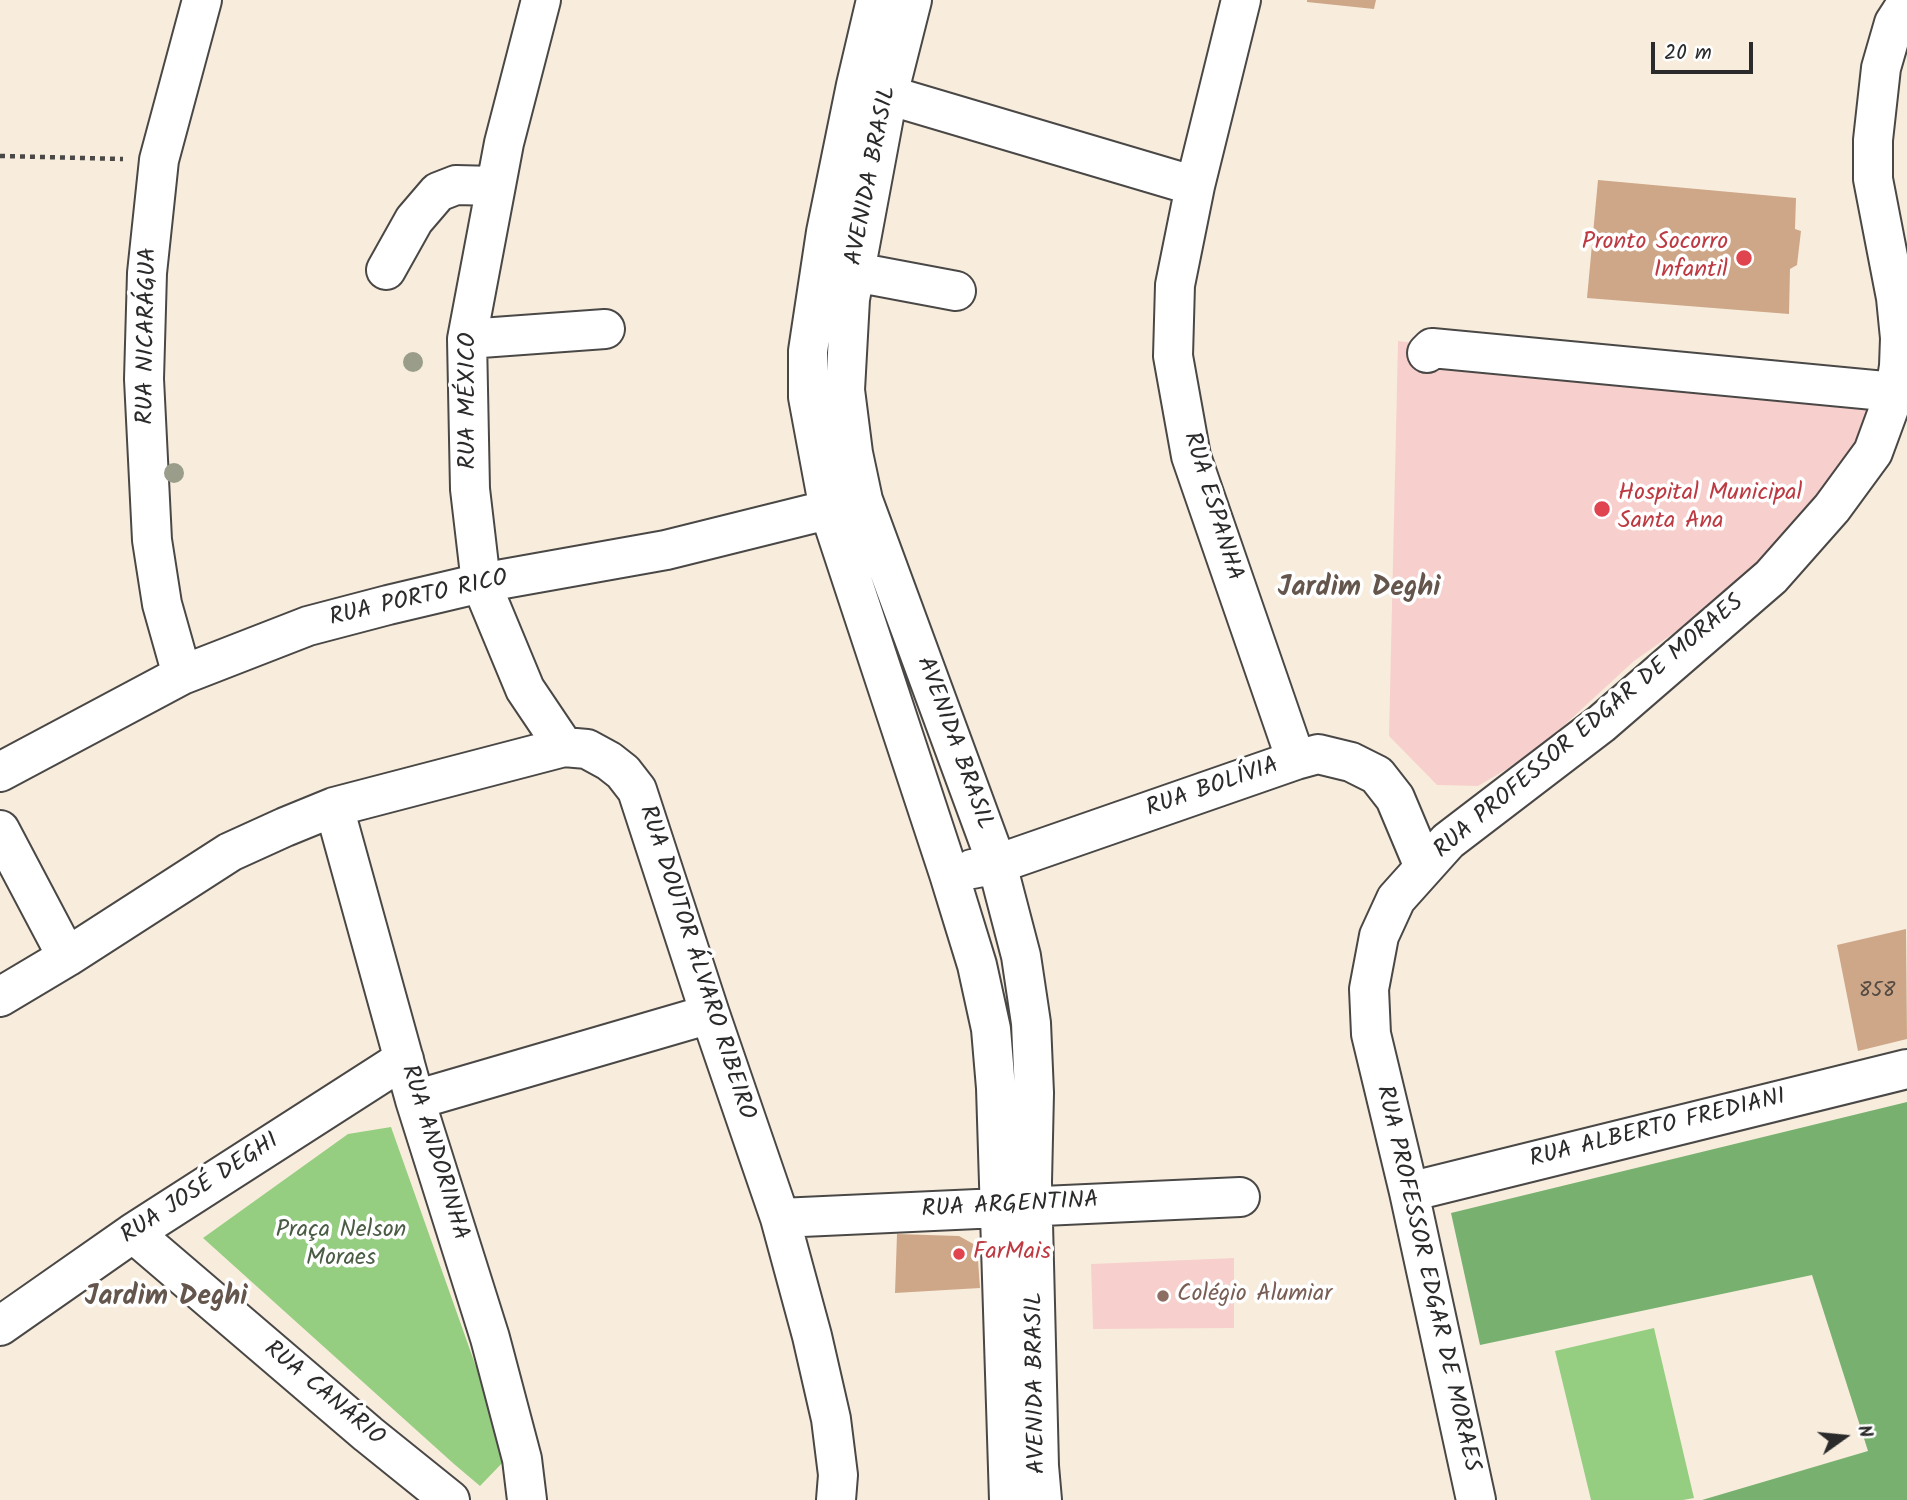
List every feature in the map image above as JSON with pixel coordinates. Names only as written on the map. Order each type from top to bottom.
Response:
[{"type":"street","name":"RUA NICARÁGUA","points":[[182,675],[162,604],[152,540],[144,379],[147,273],[159,160],[202,0]]},
{"type":"street","name":"RUA MÉXICO","points":[[541,0],[503,143],[467,339],[470,489],[481,583],[525,689],[564,747]]},
{"type":"street","name":"AVENIDA BRASIL","points":[[877,0],[856,85],[826,232],[808,351],[808,397],[846,505],[997,864],[1021,956],[1031,1023],[1034,1093],[1032,1182],[1017,1207]]},
{"type":"street","name":"AVENIDA BRASIL","points":[[912,0],[888,95],[850,299],[845,390],[853,453],[846,505],[977,965],[991,1029],[996,1088],[1017,1207],[1030,1476],[1009,1500]]},
{"type":"street","name":"RUA ESPANHA","points":[[1241,0],[1195,186],[1175,285],[1173,356],[1191,456],[1296,760]]},
{"type":"street","points":[[1900,13],[1907,73]]},
{"type":"street","name":"RUA PROFESSOR EDGAR DE MORAES","points":[[1476,1500],[1409,1192],[1371,1034],[1369,989],[1379,936],[1396,899],[1448,841],[1601,724],[1771,577],[1832,509],[1873,452],[1895,392],[1899,366],[1899,324],[1873,179],[1873,140],[1881,68],[1900,13]]},
{"type":"street","points":[[888,95],[1195,186]]},
{"type":"street","points":[[386,270],[414,220],[438,192],[456,186],[495,186]]},
{"type":"street","points":[[855,272],[956,291]]},
{"type":"street","points":[[467,339],[606,328]]},
{"type":"street","points":[[1427,353],[1432,348],[1895,392]]},
{"type":"street","name":"RUA PORTO RICO","points":[[0,772],[182,675],[308,626],[481,583],[666,550],[846,505]]},
{"type":"street","name":"RUA DOUTOR ÁLVARO RIBEIRO","points":[[0,997],[230,852],[334,807],[564,747],[587,749],[609,761],[623,772],[637,790],[780,1218],[831,1419],[838,1475],[836,1500]]},
{"type":"street","name":"RUA BOLÍVIA","points":[[949,874],[997,864],[1318,754],[1351,762],[1377,775],[1395,798],[1424,867]]},
{"type":"street","name":"RUA ANDORINHA","points":[[334,807],[415,1100],[490,1338],[522,1459],[527,1500]]},
{"type":"street","points":[[0,830],[67,957]]},
{"type":"street","points":[[415,1100],[710,1014]]},
{"type":"street","name":"RUA JOSÉ DEGHI","points":[[0,1326],[133,1233],[404,1059]]},
{"type":"street","name":"RUA ALBERTO FREDIANI","points":[[1409,1192],[1907,1069]]},
{"type":"street","name":"RUA ARGENTINA","points":[[780,1218],[1240,1197]]},
{"type":"street","name":"RUA CANÁRIO","points":[[133,1233],[368,1434],[450,1500]]},
{"type":"path","points":[[0,156],[159,160]]},
{"type":"shaded area","name":"Hospital Municipal Santa Ana","points":[[1398,341],[1893,395],[1766,568],[1634,661],[1534,753],[1478,786],[1437,785],[1389,736]]},
{"type":"shaded area","name":"Colégio Alumiar","points":[[1234,1258],[1234,1328],[1093,1329],[1091,1264]]},
{"type":"green space","points":[[1907,1102],[1907,1500],[1702,1500],[1868,1451],[1812,1275],[1480,1345],[1451,1213]]},
{"type":"green space","name":"Praça Nelson Moraes","points":[[391,1127],[508,1457],[480,1486],[203,1238],[348,1134]]},
{"type":"green space","points":[[1654,1328],[1694,1498],[1591,1500],[1555,1351]]},
{"type":"building","points":[[1307,0],[1376,0],[1374,9]]},
{"type":"building","points":[[1598,180],[1796,198],[1795,229],[1801,231],[1797,265],[1790,269],[1789,314],[1587,298]]},
{"type":"building","points":[[1906,929],[1907,1039],[1858,1051],[1837,945]]},
{"type":"building","points":[[897,1234],[959,1236],[977,1246],[980,1288],[895,1293]]},
{"type":"place","name":"Pronto Socorro Infantil","points":[[1744,258]]},
{"type":"place","name":"Hospital Municipal Santa Ana","points":[[1602,509]]},
{"type":"place","name":"FarMais","points":[[959,1254]]},
{"type":"place","name":"Colégio Alumiar","points":[[1163,1296]]},
{"type":"district","name":"Jardim Deghi","points":[[1359,590]]},
{"type":"district","name":"Jardim Deghi","points":[[166,1299]]}]
